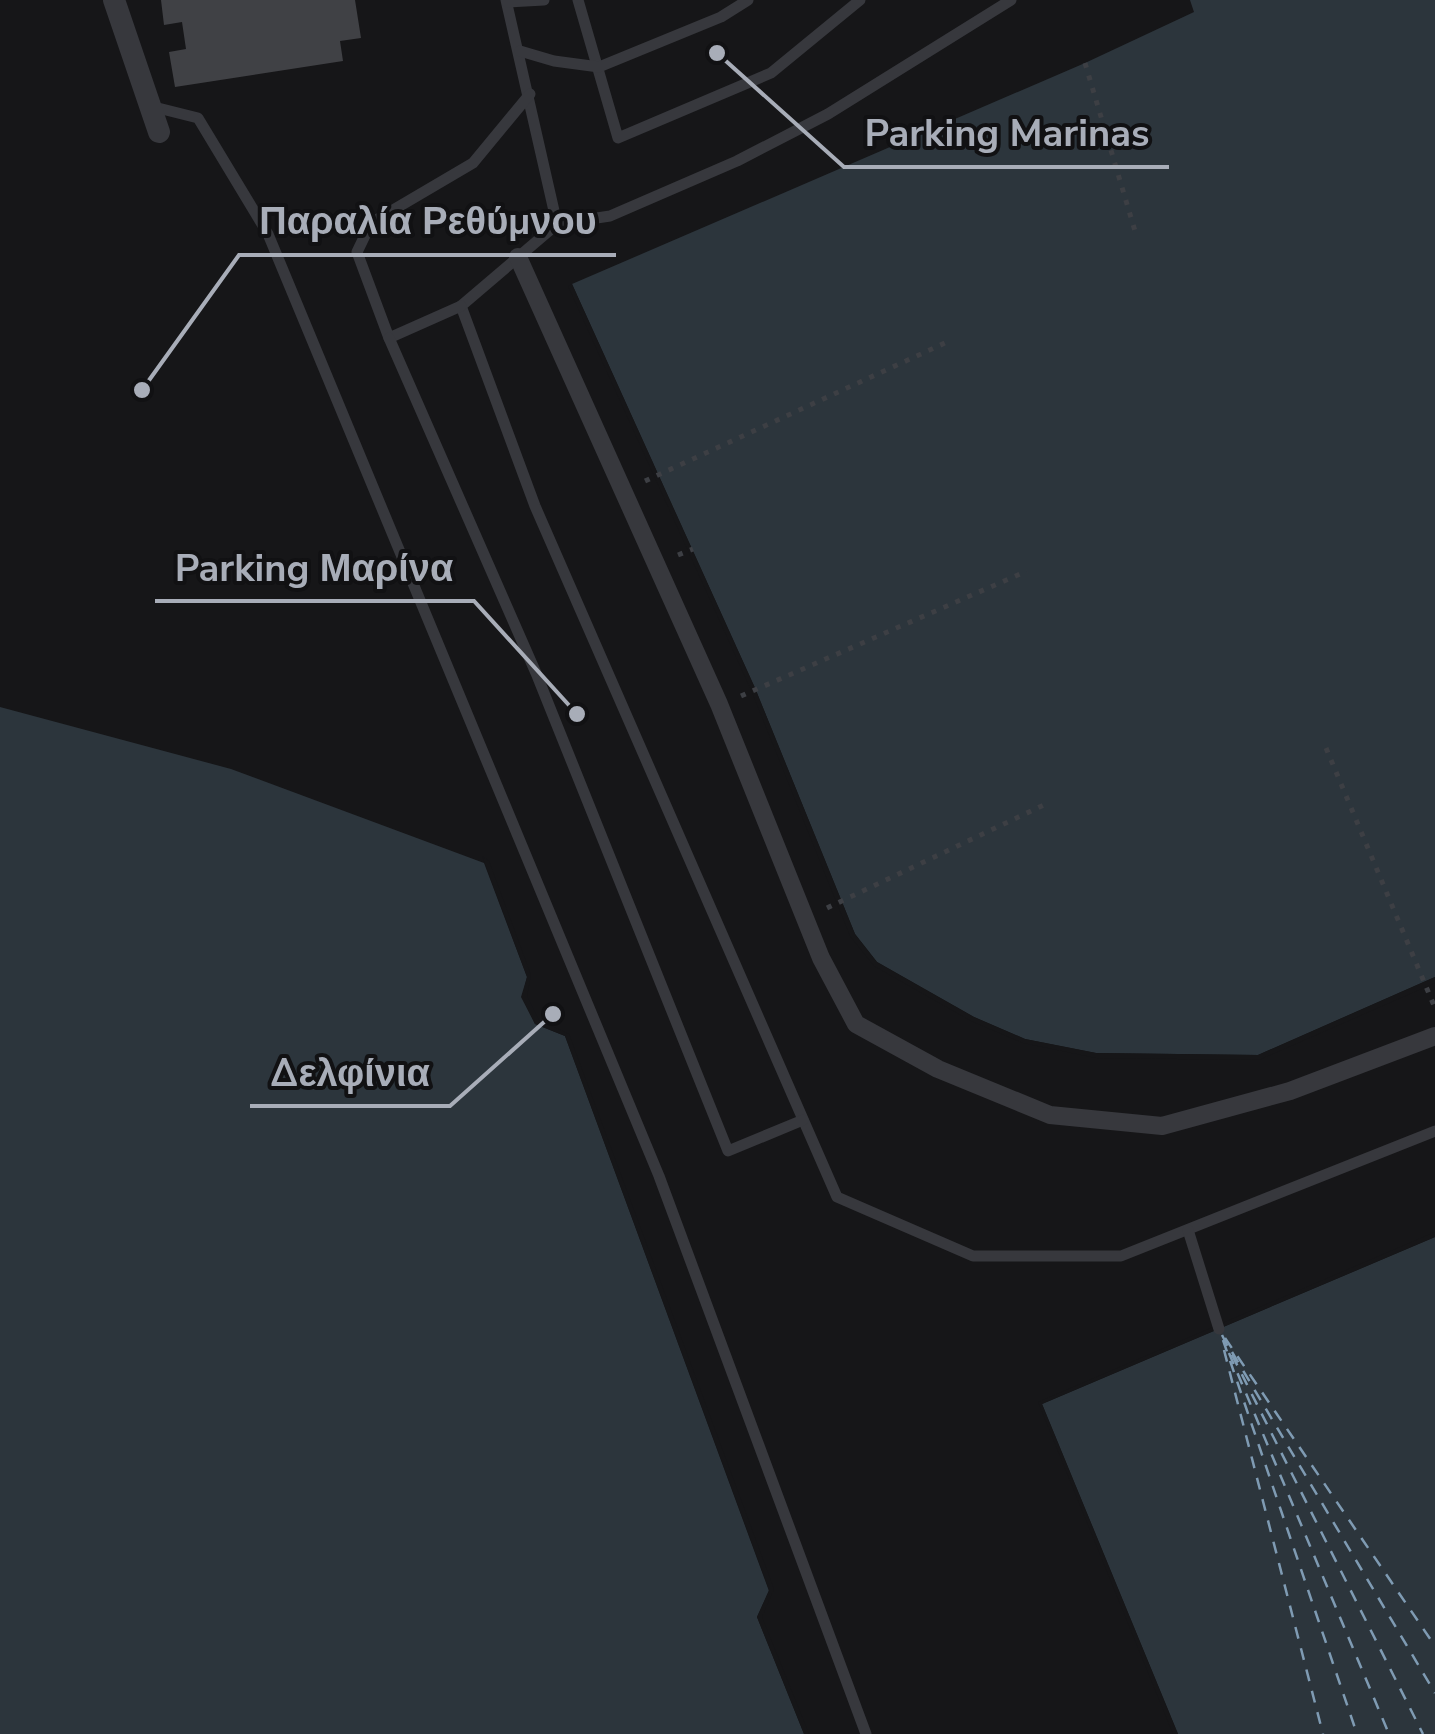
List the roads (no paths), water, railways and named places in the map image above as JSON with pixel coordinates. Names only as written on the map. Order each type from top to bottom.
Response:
[{"type":"street","points":[[114,0],[159,132]]},
{"type":"street","points":[[518,257],[719,704],[820,958],[856,1024],[938,1069],[1050,1115],[1162,1126],[1290,1091],[1435,1036]]},
{"type":"lane","points":[[544,0],[506,1],[557,224]]},
{"type":"lane","points":[[578,0],[618,138],[771,72],[860,0]]},
{"type":"lane","points":[[520,51],[599,67],[721,16],[748,0]]},
{"type":"lane","points":[[389,338],[461,306],[557,224],[610,216],[737,161],[828,114],[1011,0]]},
{"type":"lane","points":[[530,94],[474,163],[371,224],[357,252],[389,338],[536,673],[728,1152],[803,1120]]},
{"type":"lane","points":[[150,106],[198,118],[268,234],[659,1176],[866,1734]]},
{"type":"lane","points":[[461,306],[535,506],[837,1196],[973,1256],[1121,1256],[1435,1131]]},
{"type":"lane","points":[[1188,1230],[1219,1329]]},
{"type":"place","name":"Parking Marinas","points":[[717,53]]},
{"type":"place","name":"Παραλία Ρεθύμνου","points":[[142,390]]},
{"type":"place","name":"Parking Μαρίνα","points":[[577,714]]},
{"type":"place","name":"Δελφίνια","points":[[553,1014]]}]
